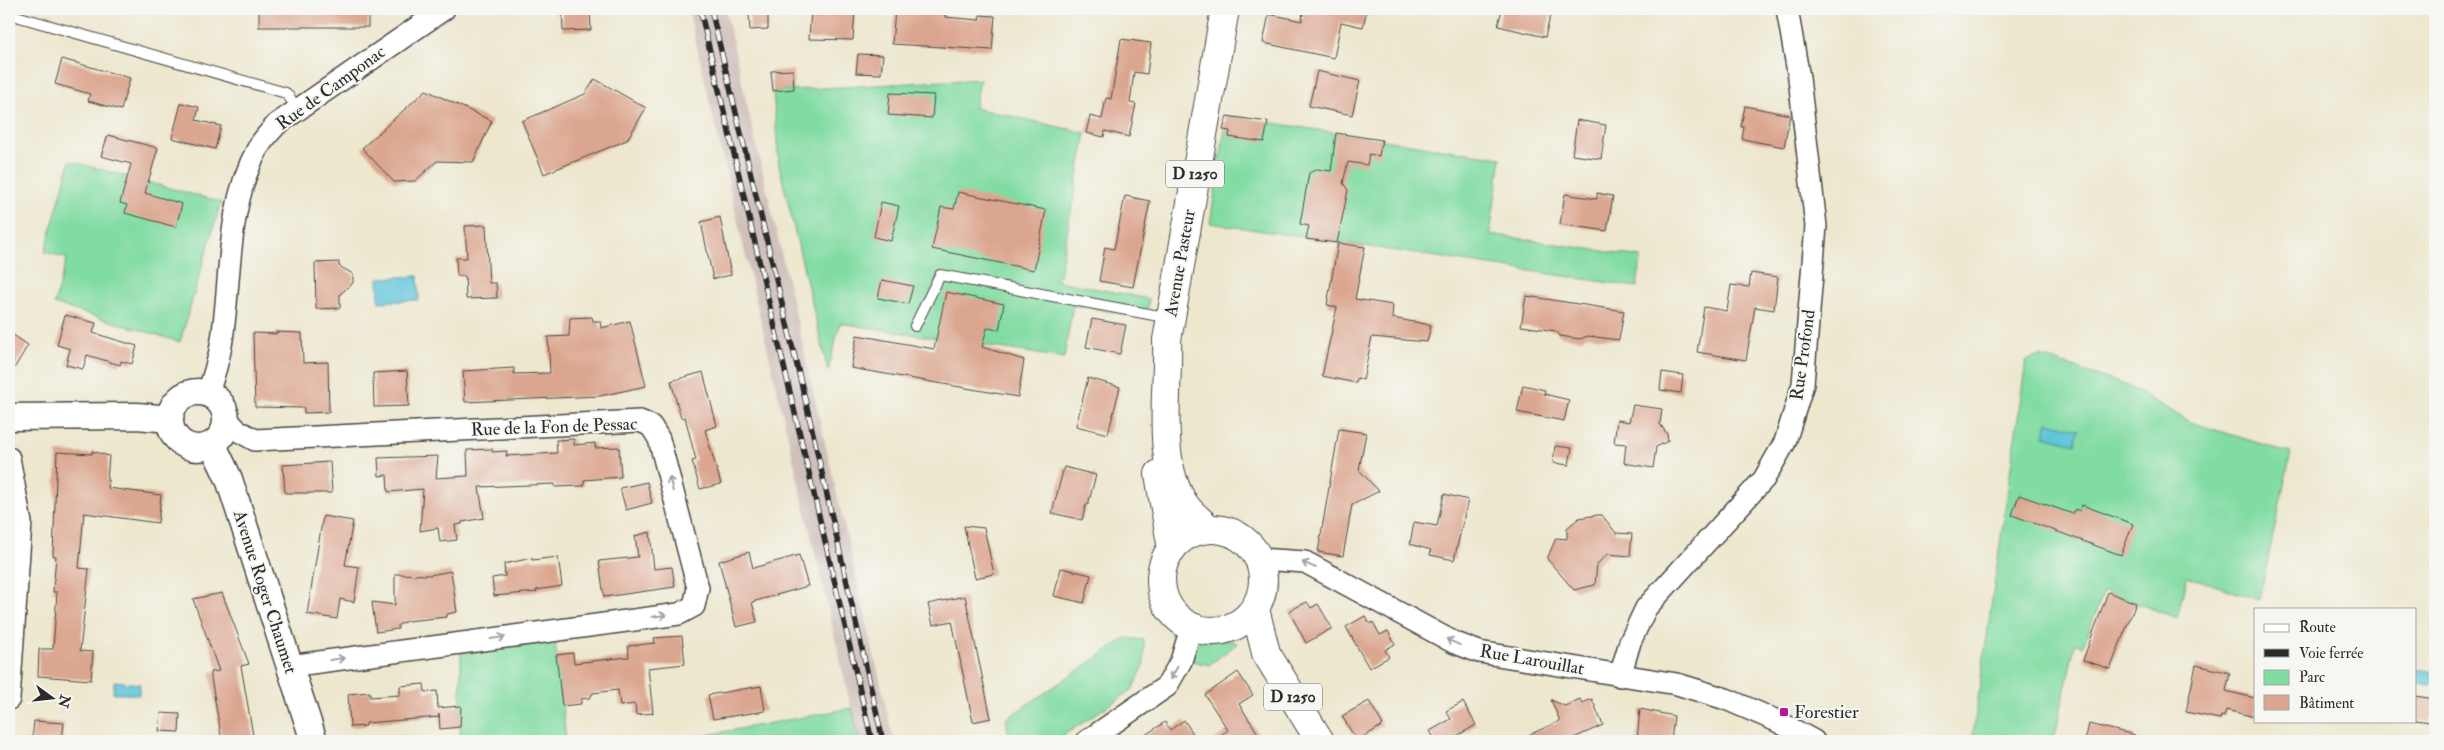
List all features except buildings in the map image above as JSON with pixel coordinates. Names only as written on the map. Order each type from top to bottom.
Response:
[{"type":"main road","name":"Avenue Pasteur","points":[[1172,549],[1160,488],[1155,415],[1156,364],[1168,329],[1225,9]]},
{"type":"main road","name":"Avenue Pasteur","points":[[1168,329],[1166,415],[1171,475],[1186,506],[1209,529]]},
{"type":"main road","points":[[1209,529],[1223,530],[1236,534],[1250,545],[1259,559],[1263,576],[1262,593],[1255,609],[1245,620],[1232,628],[1219,632],[1192,628],[1177,619],[1166,605],[1161,589],[1161,572],[1167,556],[1177,542],[1192,533],[1209,529]]},
{"type":"main road","name":"D 1250","points":[[1255,609],[1266,653],[1320,741]]},
{"type":"main road","name":"D 1250","points":[[1232,628],[1266,653]]},
{"type":"street","name":"Rue de Camponac","points":[[208,393],[221,346],[232,236],[243,185],[258,148],[277,124],[444,9]]},
{"type":"street","name":"Rue Profond","points":[[1620,676],[1630,642],[1646,608],[1764,479],[1776,460],[1793,418],[1802,384],[1816,226],[1799,78],[1786,9]]},
{"type":"street","points":[[191,393],[208,393],[221,404],[227,419],[224,434],[214,445],[196,449],[180,442],[174,436],[170,418],[172,410],[183,397],[191,393]]},
{"type":"street","points":[[9,417],[137,416],[170,418]]},
{"type":"street","name":"Rue de la Fon de Pessac","points":[[227,419],[237,430],[255,440],[640,421],[651,426],[659,439],[698,588],[694,606],[678,614],[289,666]]},
{"type":"street","name":"Avenue Roger Chaumet","points":[[214,445],[232,488],[314,741]]},
{"type":"street","points":[[9,458],[21,522],[12,617],[9,699]]},
{"type":"street","name":"Rue Larouillat","points":[[1259,559],[1305,562],[1453,642],[1479,652],[1677,684],[1726,699],[1777,721],[1814,741]]},
{"type":"street","points":[[1087,741],[1167,686],[1180,661],[1192,628]]},
{"type":"lane","points":[[9,14],[286,93],[298,109]]},
{"type":"lane","points":[[916,326],[940,275],[1168,329]]},
{"type":"shaded area","points":[[688,9],[725,9],[894,741],[859,741]]},
{"type":"green space","points":[[980,79],[975,108],[1086,133],[1058,281],[1149,299],[1146,318],[1073,305],[1064,358],[840,323],[828,371],[779,165],[773,91]]},
{"type":"green space","points":[[1227,116],[1501,158],[1490,234],[1641,257],[1637,287],[1210,223]]},
{"type":"green space","points":[[70,161],[221,202],[180,342],[54,304],[67,258],[45,252]]},
{"type":"green space","points":[[2040,356],[2128,386],[2190,422],[2291,453],[2259,600],[2187,576],[2177,618],[2104,591],[2083,646],[2075,644],[2054,741],[1972,741],[2026,361]]},
{"type":"green space","points":[[1126,638],[1144,640],[1144,666],[1132,690],[1055,741],[1010,741],[1006,719]]},
{"type":"green space","points":[[1228,640],[1238,643],[1209,665],[1192,661],[1191,654],[1200,641]]},
{"type":"green space","points":[[555,641],[566,741],[460,741],[461,653]]},
{"type":"green space","points":[[852,708],[859,741],[675,741]]},
{"type":"water","points":[[418,276],[419,300],[379,302],[378,278]]},
{"type":"water","points":[[2048,422],[2079,430],[2075,444],[2044,436]]},
{"type":"water","points":[[2416,669],[2431,671],[2434,677],[2432,685],[2416,684]]},
{"type":"water","points":[[114,681],[140,684],[139,695],[113,693]]},
{"type":"railway","points":[[700,9],[872,741]]},
{"type":"railway","points":[[711,9],[806,403],[883,741]]},
{"type":"place","name":"Forestier","points":[[1784,712]]}]
